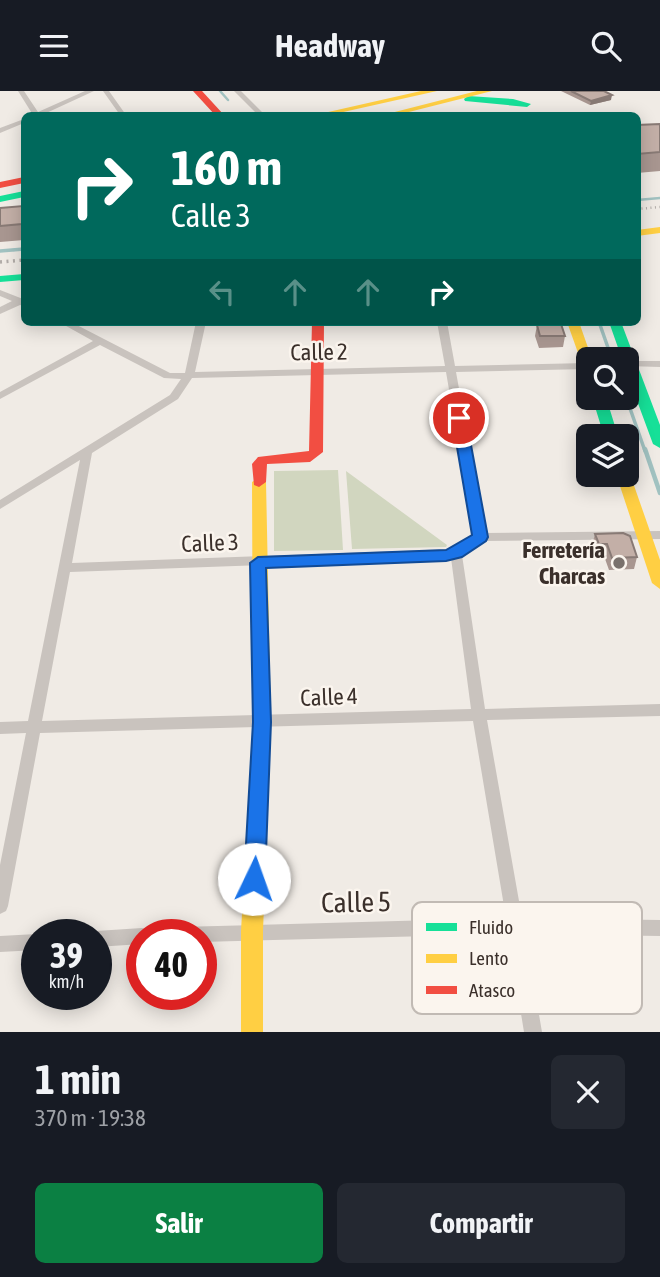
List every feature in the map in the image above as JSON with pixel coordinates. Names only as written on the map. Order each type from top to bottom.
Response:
[{"type":"main road","points":[[197,91],[217,112]]},
{"type":"main road","points":[[334,112],[433,91]]},
{"type":"main road","points":[[401,112],[455,99],[489,98],[527,104]]},
{"type":"main road","points":[[0,185],[21,181]]},
{"type":"main road","points":[[0,199],[21,195]]},
{"type":"main road","points":[[641,232],[660,230]]},
{"type":"main road","points":[[0,279],[21,277]]},
{"type":"main road","points":[[252,1032],[252,931],[262,722],[258,563],[259,464],[262,460],[310,457],[316,453],[320,371],[318,326]]},
{"type":"main road","points":[[574,326],[582,347]]},
{"type":"main road","points":[[616,326],[624,347]]},
{"type":"main road","points":[[639,388],[660,444]]},
{"type":"main road","points":[[630,487],[652,535],[660,583]]},
{"type":"street","points":[[21,91],[35,112]]},
{"type":"street","points":[[44,112],[91,91]]},
{"type":"street","points":[[106,91],[121,112]]},
{"type":"street","points":[[238,91],[259,112]]},
{"type":"street","points":[[0,131],[21,122]]},
{"type":"street","points":[[0,293],[21,302]]},
{"type":"street","points":[[0,311],[21,302]]},
{"type":"street","name":"Calle 2","points":[[79,326],[100,341],[163,375],[576,365]]},
{"type":"street","points":[[0,505],[174,397],[189,375],[200,326]]},
{"type":"street","points":[[443,326],[480,537]]},
{"type":"street","points":[[0,396],[100,341]]},
{"type":"street","points":[[639,364],[660,364]]},
{"type":"street","points":[[0,906],[67,568],[87,452]]},
{"type":"street","points":[[512,902],[479,714],[456,553],[480,537],[652,535]]},
{"type":"street","name":"Calle 3","points":[[67,568],[258,563],[456,553]]},
{"type":"street","name":"Calle 4","points":[[0,728],[660,710]]},
{"type":"street","name":"Calle 5","points":[[217,933],[412,928]]},
{"type":"street","name":"Calle 5","points":[[642,928],[660,928]]},
{"type":"street","points":[[0,944],[21,943]]},
{"type":"street","points":[[530,1014],[533,1032]]},
{"type":"green space","points":[[338,470],[343,550],[274,551],[274,471]]},
{"type":"green space","points":[[346,471],[447,545],[446,547],[352,549]]},
{"type":"building","points":[[571,91],[604,91],[612,95],[591,101]]},
{"type":"building","points":[[660,124],[660,152],[641,154],[641,125]]},
{"type":"building","points":[[21,206],[21,224],[0,226],[0,208]]},
{"type":"building","points":[[537,326],[562,326],[565,336],[540,336]]},
{"type":"building","points":[[623,533],[630,536],[637,557],[612,558],[607,544],[599,544],[595,534]]},
{"type":"waterway","points":[[220,91],[228,100]]},
{"type":"waterway","points":[[641,200],[660,198]]},
{"type":"waterway","points":[[0,251],[21,249]]},
{"type":"waterway","points":[[13,250],[21,249]]},
{"type":"waterway","points":[[600,326],[608,347]]},
{"type":"waterway","points":[[631,410],[645,451]]},
{"type":"waterway","points":[[645,449],[660,493]]},
{"type":"railway","points":[[641,209],[660,207]]},
{"type":"railway","points":[[0,262],[21,260]]},
{"type":"traffic: fast","points":[[468,99],[527,104]]},
{"type":"traffic: fast","points":[[0,199],[21,195]]},
{"type":"traffic: fast","points":[[0,279],[21,277]]},
{"type":"traffic: fast","points":[[616,326],[660,444]]},
{"type":"traffic: fast","points":[[603,410],[607,424]]},
{"type":"traffic: slow","points":[[334,112],[433,91]]},
{"type":"traffic: slow","points":[[400,112],[488,91]]},
{"type":"traffic: slow","points":[[641,232],[660,230]]},
{"type":"traffic: slow","points":[[574,326],[582,347]]},
{"type":"traffic: slow","points":[[252,1032],[252,931],[262,722],[259,482]]},
{"type":"traffic: slow","points":[[627,487],[660,583]]},
{"type":"traffic: jam","points":[[197,91],[217,112]]},
{"type":"traffic: jam","points":[[0,185],[21,181]]},
{"type":"traffic: jam","points":[[259,482],[259,464],[263,460],[310,457],[316,452],[318,326]]},
{"type":"place","name":"Ferretería Charcas","points":[[619,563]]},
{"type":"route","points":[[254,879],[262,722],[258,563],[446,555],[456,553],[480,537],[459,418]]}]
